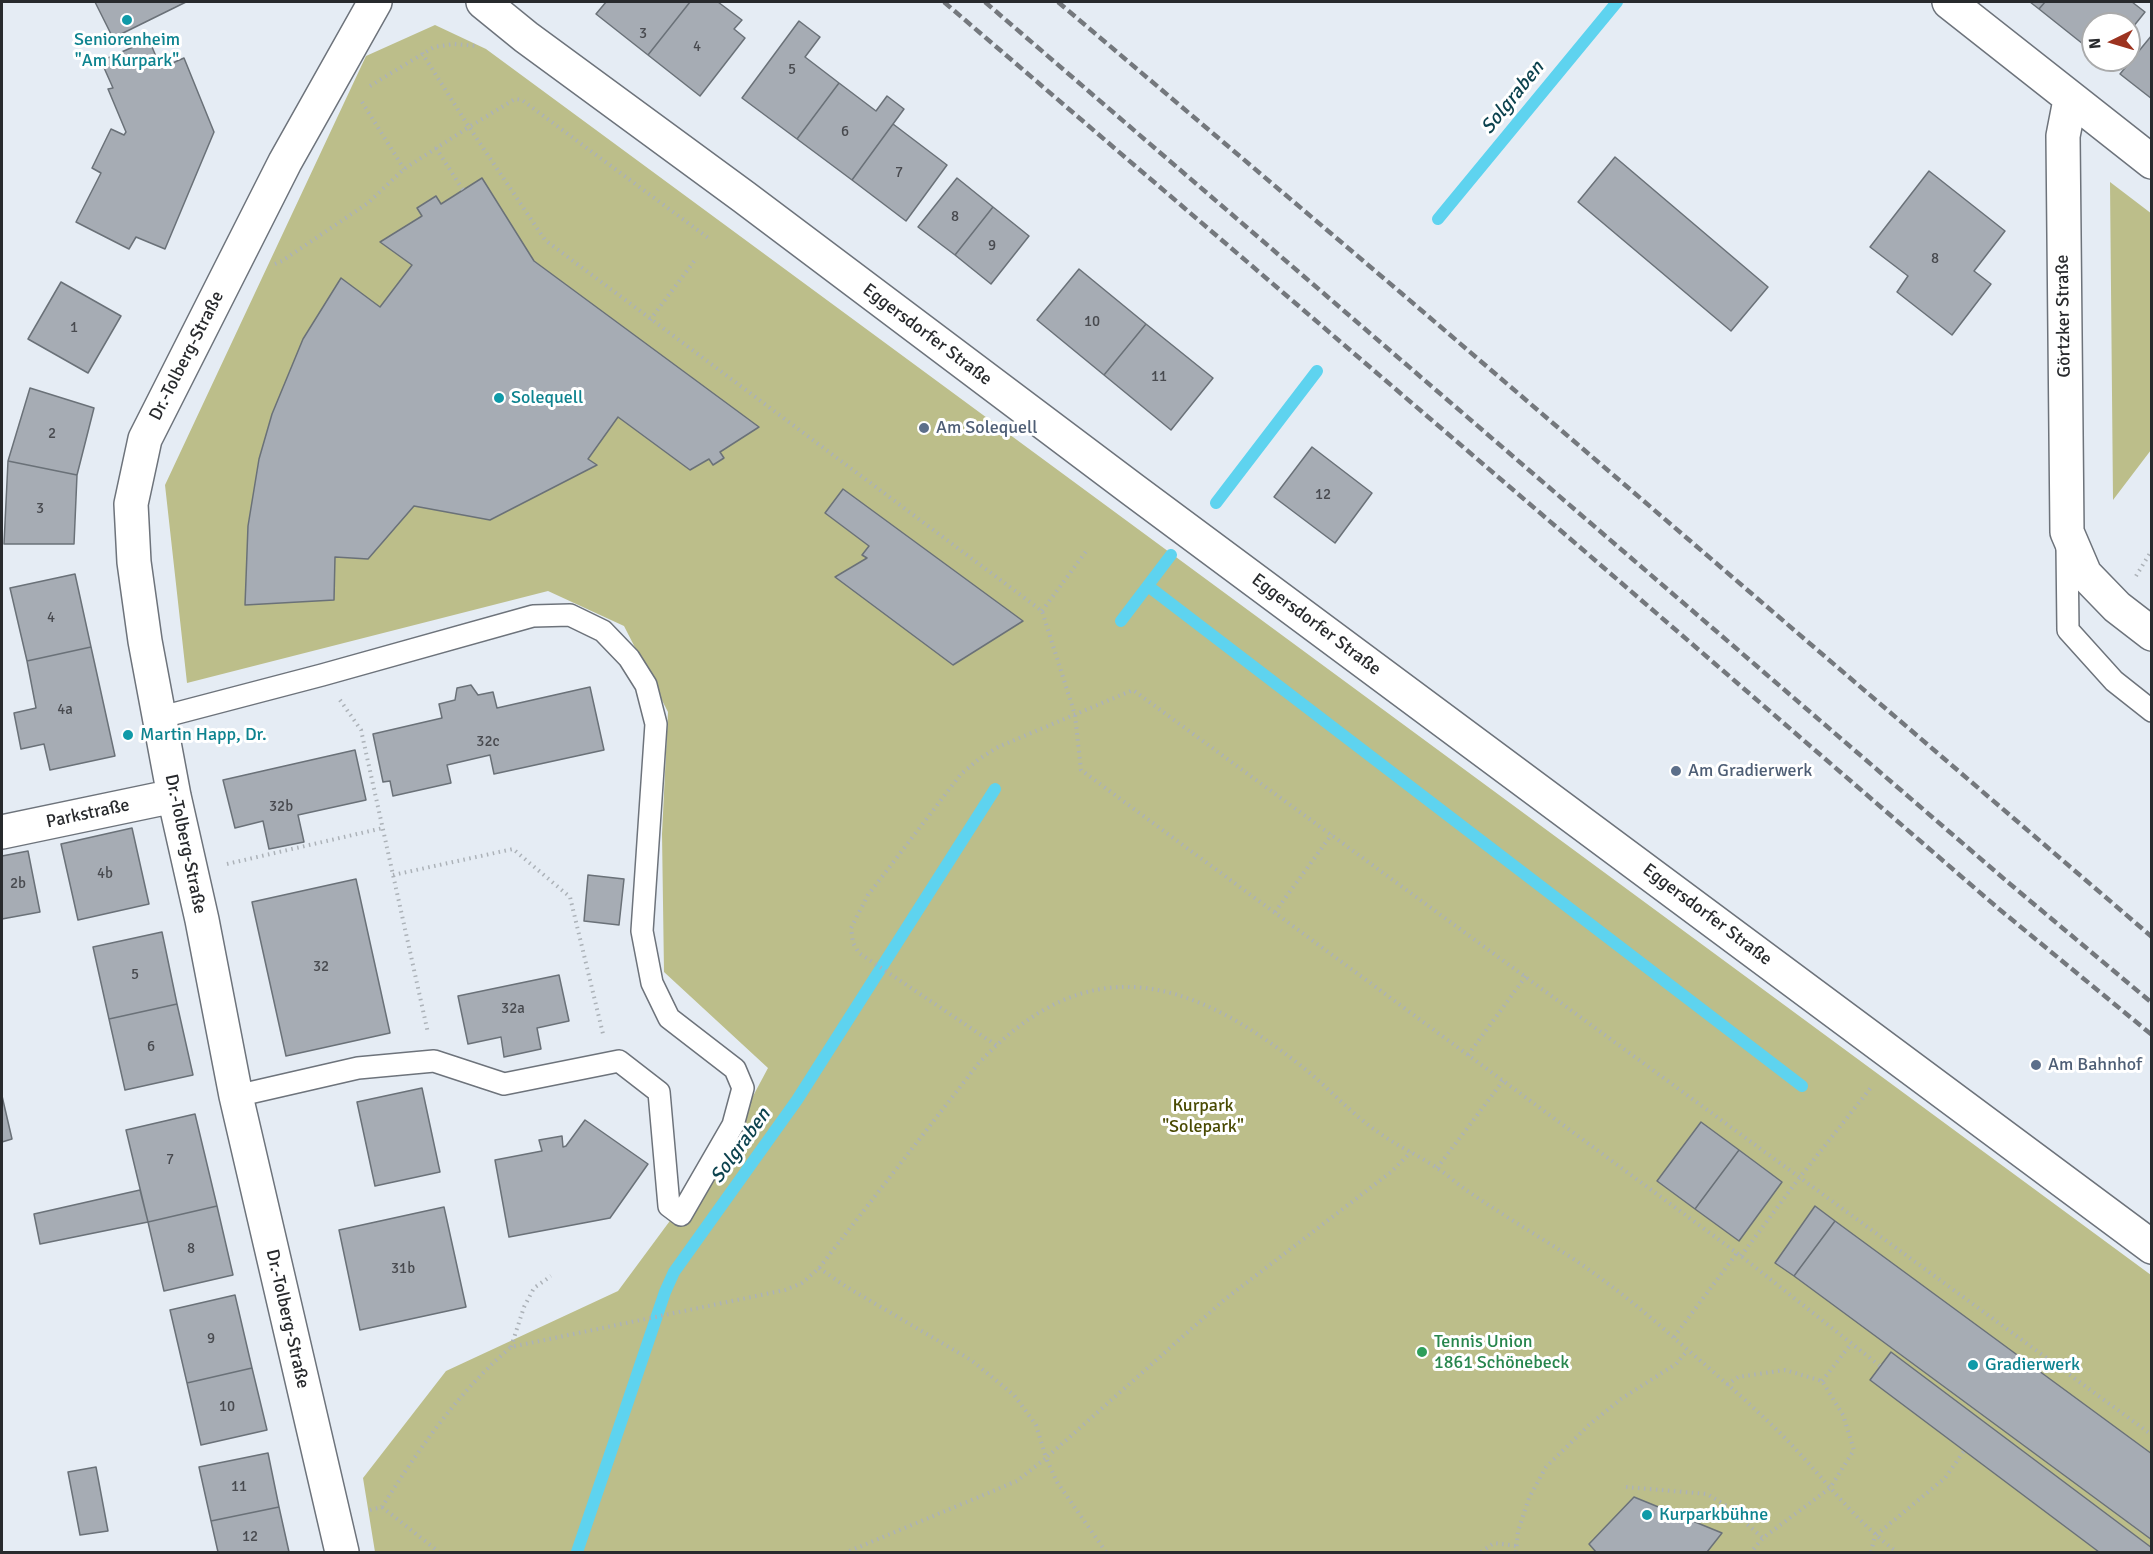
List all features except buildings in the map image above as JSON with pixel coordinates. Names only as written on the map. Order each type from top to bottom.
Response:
[{"type":"street","name":"Dr.-Tolberg-Straße","points":[[342,1552],[236,1096],[158,718],[134,561],[131,504],[145,439],[285,162],[375,2]]},
{"type":"street","name":"Eggersdorfer Straße","points":[[483,2],[526,37],[2151,1247]]},
{"type":"street","points":[[1948,2],[2151,162]]},
{"type":"street","name":"Görtzker Straße","points":[[2067,532],[2063,135],[2070,100]]},
{"type":"street","points":[[2067,532],[2085,574],[2117,607],[2151,634]]},
{"type":"street","name":"Parkstraße","points":[[2,832],[174,796]]},
{"type":"lane","points":[[2067,532],[2068,630],[2114,681],[2151,711]]},
{"type":"lane","points":[[158,718],[533,616],[570,615],[603,631],[629,658],[646,685],[656,724],[642,931],[652,983],[669,1018],[735,1069],[743,1088],[733,1125],[681,1215],[669,1206],[659,1092],[619,1061],[504,1084],[434,1061],[358,1068],[236,1096]]},
{"type":"path","points":[[366,88],[434,46],[454,44],[483,47]]},
{"type":"path","points":[[422,53],[545,240],[1042,612],[1075,715],[1081,770],[1737,1253],[1880,1366]]},
{"type":"path","points":[[282,261],[368,203],[404,169],[514,99],[522,100],[711,240]]},
{"type":"path","points":[[371,117],[404,169]]},
{"type":"path","points":[[436,148],[463,190]]},
{"type":"path","points":[[650,320],[695,260]]},
{"type":"path","points":[[1042,612],[1087,550]]},
{"type":"path","points":[[322,675],[361,730],[434,1061]]},
{"type":"path","points":[[996,1045],[862,955],[853,943],[851,928],[864,903],[961,774],[998,747],[1133,690],[2151,1435]]},
{"type":"path","points":[[191,873],[383,828]]},
{"type":"path","points":[[1275,912],[1332,834]]},
{"type":"path","points":[[393,875],[513,849],[570,897],[605,1042],[619,1061]]},
{"type":"path","points":[[1468,1055],[1526,976]]},
{"type":"path","points":[[334,1518],[382,1507],[437,1425],[485,1369],[511,1347],[785,1290],[802,1283],[819,1268],[978,1064],[996,1045],[1020,1024],[1060,1002],[1085,991],[1123,986],[1157,988],[1201,1003],[1234,1018],[1299,1065],[1377,1132],[1437,1168],[1466,1191],[1574,1260],[1633,1303],[1777,1431],[1875,1536],[1897,1552]]},
{"type":"path","points":[[1741,1256],[1896,1056]]},
{"type":"path","points":[[1437,1168],[1503,1081]]},
{"type":"path","points":[[847,1552],[1017,1481],[1224,1300],[1391,1172],[1411,1152]]},
{"type":"path","points":[[1674,1338],[1737,1253]]},
{"type":"path","points":[[819,1268],[971,1360],[1014,1395],[1036,1425],[1046,1458],[1058,1482],[1106,1552]]},
{"type":"path","points":[[511,1347],[524,1307],[534,1288],[551,1276]]},
{"type":"path","points":[[1822,1381],[1851,1344]]},
{"type":"path","points":[[1516,1552],[1518,1531],[1529,1498],[1546,1467],[1589,1425],[1621,1399],[1676,1364],[1688,1350]]},
{"type":"path","points":[[1727,1385],[1738,1377],[1785,1370],[1822,1381],[1843,1415],[1854,1450],[1830,1488],[1763,1538],[1751,1552]]},
{"type":"path","points":[[1871,1552],[1875,1536],[1945,1478],[1964,1451]]},
{"type":"path","points":[[1626,1487],[1707,1494],[1725,1504],[1763,1538]]},
{"type":"path","points":[[382,1507],[439,1552]]},
{"type":"path","points":[[1481,1552],[1494,1543],[1517,1546]]},
{"type":"green space","name":"Kurpark \"Solepark\"","points":[[435,25],[486,49],[2151,1275],[2151,1552],[375,1552],[363,1478],[446,1371],[618,1291],[729,1141],[768,1068],[664,972],[662,834],[668,712],[624,626],[548,591],[187,683],[165,485],[366,56]]},
{"type":"green space","points":[[2110,182],[2152,214],[2151,450],[2113,500]]},
{"type":"waterway","name":"Solgraben","points":[[1438,219],[1617,2]]},
{"type":"waterway","name":"Solgraben","points":[[1216,503],[1317,371]]},
{"type":"waterway","name":"Solgraben","points":[[1121,621],[1171,555]]},
{"type":"waterway","points":[[1148,586],[1802,1086]]},
{"type":"waterway","name":"Solgraben","points":[[577,1552],[665,1292],[674,1272],[797,1100],[995,789]]},
{"type":"railway","points":[[944,2],[1999,909],[2152,1035]]},
{"type":"railway","points":[[985,2],[2010,884],[2152,1003]]},
{"type":"railway","points":[[1058,2],[2152,937]]},
{"type":"place","name":"Seniorenheim \"Am Kurpark\"","points":[[127,20]]},
{"type":"place","name":"Solequell","points":[[499,398]]},
{"type":"place","name":"Am Solequell","points":[[924,428]]},
{"type":"place","name":"Martin Happ, Dr.","points":[[128,735]]},
{"type":"place","name":"Am Gradierwerk","points":[[1676,771]]},
{"type":"place","name":"Am Bahnhof","points":[[2036,1065]]},
{"type":"place","name":"Tennis Union 1861 Schönebeck","points":[[1422,1352]]},
{"type":"place","name":"Gradierwerk","points":[[1973,1365]]},
{"type":"place","name":"Kurparkbühne","points":[[1647,1515]]}]
